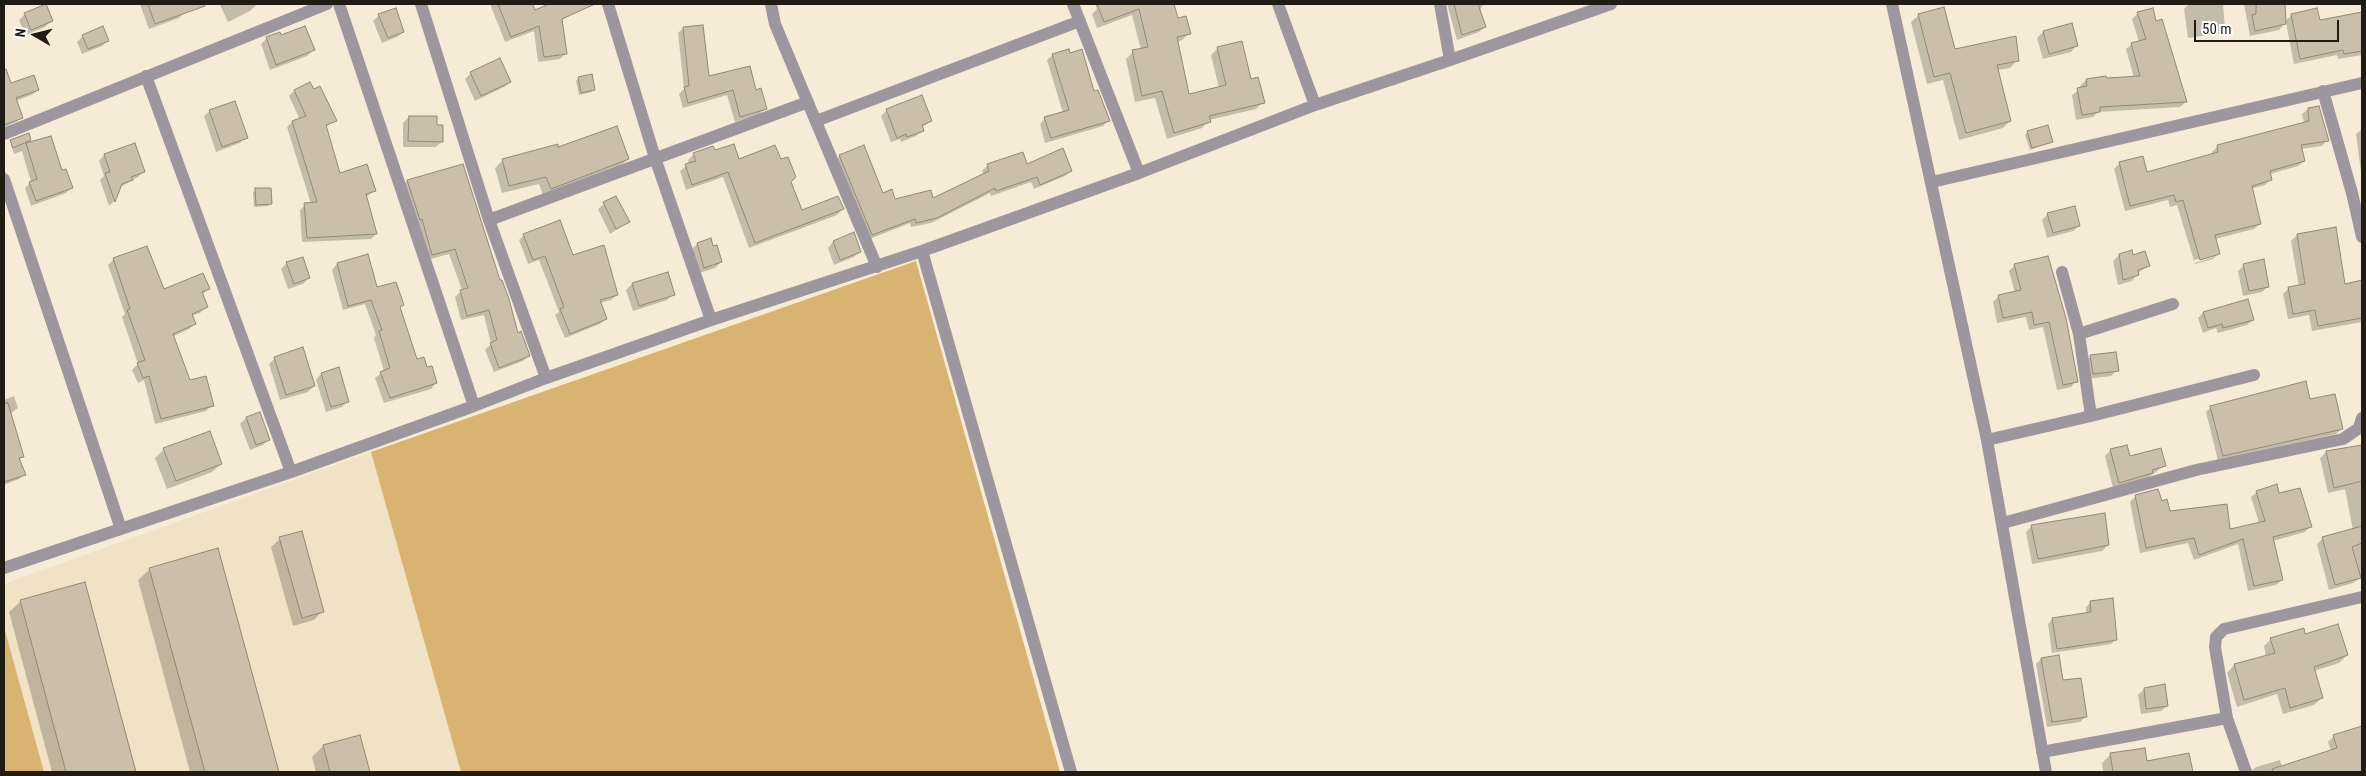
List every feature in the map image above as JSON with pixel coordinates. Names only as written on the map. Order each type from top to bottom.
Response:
[{"type":"street","points":[[4,134],[326,4]]},
{"type":"street","points":[[339,4],[474,406]]},
{"type":"street","points":[[420,4],[489,220],[546,378]]},
{"type":"street","points":[[608,4],[655,158],[711,320]]},
{"type":"street","points":[[771,4],[775,24],[877,266]]},
{"type":"street","points":[[1073,4],[1138,173]]},
{"type":"street","points":[[1278,4],[1315,105]]},
{"type":"street","points":[[1440,4],[1450,60]]},
{"type":"street","points":[[4,568],[291,472],[546,378],[711,320],[922,252],[1138,173],[1315,105],[1611,4]]},
{"type":"street","points":[[1892,4],[1988,440],[2046,772]]},
{"type":"street","points":[[816,121],[1080,21]]},
{"type":"street","points":[[146,76],[291,472]]},
{"type":"street","points":[[1932,182],[2362,83]]},
{"type":"street","points":[[2323,91],[2357,192],[2362,237]]},
{"type":"street","points":[[489,220],[808,102]]},
{"type":"street","points":[[4,179],[122,529]]},
{"type":"street","points":[[922,252],[1071,772]]},
{"type":"street","points":[[2062,272],[2079,334],[2091,416]]},
{"type":"street","points":[[2079,334],[2173,304]]},
{"type":"street","points":[[1988,440],[2254,375]]},
{"type":"street","points":[[2003,523],[2196,470],[2344,439],[2359,428],[2362,418]]},
{"type":"street","points":[[2246,772],[2227,718],[2214,647],[2216,637],[2224,629],[2361,598],[2362,611]]},
{"type":"street","points":[[2042,752],[2227,718]]},
{"type":"shaded area","points":[[916,261],[1060,772],[461,772],[371,452]]},
{"type":"shaded area","points":[[371,452],[461,772],[4,772],[4,584]]},
{"type":"shaded area","points":[[4,627],[44,772],[4,772]]},
{"type":"building","points":[[46,4],[53,21],[31,30],[24,13]]},
{"type":"building","points":[[148,4],[205,4],[205,6],[155,24]]},
{"type":"building","points":[[498,4],[533,4],[535,10],[549,4],[595,4],[562,19],[567,54],[544,57],[539,26],[511,37]]},
{"type":"building","points":[[1097,4],[1174,4],[1178,18],[1186,16],[1191,34],[1177,37],[1189,94],[1226,85],[1217,47],[1242,41],[1251,79],[1258,77],[1265,103],[1209,116],[1211,122],[1174,133],[1162,91],[1142,96],[1132,50],[1148,47],[1139,9],[1104,22]]},
{"type":"building","points":[[1454,4],[1478,4],[1486,27],[1462,35]]},
{"type":"building","points":[[2256,4],[2285,4],[2286,24],[2255,31],[2252,15],[2256,14]]},
{"type":"building","points":[[1944,7],[1955,49],[2016,36],[2019,61],[1997,65],[2011,121],[1966,133],[1950,73],[1934,77],[1918,14]]},
{"type":"building","points":[[396,8],[404,32],[388,38],[378,14]]},
{"type":"building","points":[[2153,8],[2156,21],[2162,19],[2187,102],[2100,107],[2100,112],[2082,115],[2077,88],[2087,86],[2086,79],[2106,76],[2107,78],[2140,76],[2131,43],[2146,39],[2137,12]]},
{"type":"building","points":[[2317,8],[2320,20],[2362,12],[2362,51],[2344,54],[2343,50],[2300,59],[2291,14]]},
{"type":"building","points":[[2072,23],[2078,46],[2049,54],[2043,31]]},
{"type":"building","points":[[703,25],[709,76],[750,66],[756,90],[761,88],[767,109],[740,117],[733,90],[688,103],[684,87],[689,86],[683,27]]},
{"type":"building","points":[[103,26],[109,41],[88,49],[82,35]]},
{"type":"building","points":[[305,26],[315,50],[276,65],[266,37],[280,32],[281,35]]},
{"type":"building","points":[[1069,49],[1070,53],[1082,49],[1094,91],[1098,90],[1110,121],[1051,138],[1044,117],[1069,110],[1052,54]]},
{"type":"building","points":[[500,58],[511,82],[481,96],[470,72]]},
{"type":"building","points":[[4,69],[6,69],[11,83],[34,75],[39,90],[16,98],[23,118],[4,125]]},
{"type":"building","points":[[592,74],[595,90],[581,93],[578,77]]},
{"type":"building","points":[[310,82],[314,89],[320,86],[337,121],[326,125],[340,173],[367,164],[376,191],[366,194],[377,234],[307,238],[304,203],[317,202],[292,121],[306,116],[294,90]]},
{"type":"building","points":[[922,95],[932,121],[922,125],[924,131],[907,137],[906,134],[897,138],[886,109]]},
{"type":"building","points":[[235,101],[248,138],[222,147],[209,110]]},
{"type":"building","points":[[2319,106],[2329,141],[2301,145],[2305,161],[2270,171],[2272,180],[2252,186],[2261,224],[2215,235],[2220,254],[2200,260],[2183,200],[2176,202],[2174,195],[2130,206],[2119,162],[2143,156],[2147,172],[2218,152],[2217,145],[2309,121],[2308,108]]},
{"type":"building","points":[[409,116],[437,116],[437,125],[443,125],[443,142],[408,141]]},
{"type":"building","points":[[2048,125],[2053,142],[2032,148],[2027,131]]},
{"type":"building","points":[[617,126],[629,159],[551,189],[546,177],[509,186],[502,159],[558,144],[558,147]]},
{"type":"building","points":[[29,133],[31,140],[13,148],[10,140]]},
{"type":"building","points":[[51,136],[62,170],[66,169],[73,188],[36,201],[29,182],[37,179],[26,143]]},
{"type":"building","points":[[135,143],[145,172],[131,177],[133,180],[122,184],[115,202],[105,173],[110,172],[104,154]]},
{"type":"building","points":[[734,144],[739,159],[775,145],[781,159],[788,157],[796,177],[791,182],[802,210],[838,196],[844,209],[755,243],[728,172],[692,185],[685,164],[696,161],[693,153],[713,146],[715,150]]},
{"type":"building","points":[[864,145],[883,193],[892,189],[895,199],[931,190],[933,198],[989,171],[987,164],[1023,152],[1027,164],[1063,148],[1072,171],[1040,185],[1037,177],[996,191],[995,188],[937,218],[916,223],[915,219],[872,235],[839,155]]},
{"type":"building","points":[[463,164],[500,280],[502,280],[509,299],[518,333],[521,331],[530,356],[499,368],[490,343],[497,340],[489,310],[467,316],[460,290],[468,288],[455,249],[432,255],[422,219],[420,220],[407,180]]},
{"type":"building","points":[[255,188],[271,188],[272,204],[256,205]]},
{"type":"building","points":[[616,196],[630,222],[616,229],[603,202]]},
{"type":"building","points":[[2075,206],[2080,226],[2053,233],[2047,213]]},
{"type":"building","points":[[560,220],[573,255],[604,245],[618,295],[600,300],[607,319],[570,334],[560,309],[564,307],[545,256],[533,260],[523,234]]},
{"type":"building","points":[[2336,227],[2345,284],[2362,280],[2362,318],[2318,326],[2315,310],[2293,314],[2288,287],[2305,284],[2297,234]]},
{"type":"building","points":[[854,232],[861,252],[840,260],[833,241]]},
{"type":"building","points":[[711,238],[713,246],[717,245],[722,262],[704,268],[697,243]]},
{"type":"building","points":[[147,246],[164,289],[203,273],[210,289],[202,292],[208,307],[192,314],[196,324],[173,334],[190,380],[206,376],[214,406],[161,419],[149,376],[143,378],[137,363],[145,360],[127,310],[130,309],[113,258]]},
{"type":"building","points":[[2132,250],[2133,255],[2145,251],[2150,266],[2138,270],[2139,275],[2123,280],[2119,254]]},
{"type":"building","points":[[368,254],[377,287],[396,282],[404,305],[400,307],[417,359],[424,357],[427,367],[432,366],[437,383],[390,398],[380,372],[390,368],[379,331],[382,330],[371,300],[348,306],[337,263]]},
{"type":"building","points":[[2048,256],[2066,318],[2078,382],[2063,385],[2049,322],[2034,325],[2032,312],[2003,318],[1998,295],[2021,290],[2014,264]]},
{"type":"building","points":[[303,257],[310,278],[294,284],[286,262]]},
{"type":"building","points":[[2264,259],[2269,287],[2249,291],[2243,264]]},
{"type":"building","points":[[668,272],[675,295],[639,306],[632,283]]},
{"type":"building","points":[[2248,299],[2254,320],[2223,328],[2222,324],[2208,328],[2203,312]]},
{"type":"building","points":[[303,347],[315,386],[286,395],[274,357]]},
{"type":"building","points":[[2116,352],[2119,371],[2093,374],[2090,355]]},
{"type":"building","points":[[339,367],[349,402],[331,407],[321,373]]},
{"type":"building","points":[[2306,381],[2310,399],[2335,394],[2343,429],[2223,456],[2210,406]]},
{"type":"building","points":[[4,403],[8,403],[24,457],[19,458],[26,475],[4,482]]},
{"type":"building","points":[[260,412],[270,440],[256,445],[246,417]]},
{"type":"building","points":[[210,431],[222,464],[176,481],[163,448]]},
{"type":"building","points":[[2127,445],[2130,456],[2161,448],[2166,466],[2152,470],[2153,473],[2119,483],[2110,449]]},
{"type":"building","points":[[2362,445],[2362,481],[2334,488],[2326,451]]},
{"type":"building","points":[[2277,484],[2279,493],[2300,488],[2312,527],[2273,537],[2283,580],[2254,586],[2243,539],[2199,555],[2194,538],[2146,548],[2135,495],[2158,489],[2162,501],[2167,499],[2170,511],[2227,504],[2230,529],[2265,521],[2256,491]]},
{"type":"building","points":[[2105,513],[2109,545],[2038,559],[2031,525]]},
{"type":"building","points":[[2362,526],[2362,543],[2352,547],[2361,578],[2335,585],[2322,537]]},
{"type":"building","points":[[302,531],[324,612],[302,618],[279,537]]},
{"type":"building","points":[[218,548],[279,772],[205,772],[149,568]]},
{"type":"building","points":[[85,582],[136,772],[66,772],[20,600]]},
{"type":"building","points":[[2113,598],[2117,640],[2057,649],[2052,618],[2091,612],[2090,601]]},
{"type":"building","points":[[2338,624],[2348,655],[2314,667],[2323,698],[2290,708],[2285,688],[2244,700],[2234,664],[2275,653],[2270,638],[2304,628],[2305,634]]},
{"type":"building","points":[[2059,655],[2063,680],[2081,678],[2087,717],[2052,722],[2041,658]]},
{"type":"building","points":[[2165,684],[2168,706],[2146,709],[2144,688]]},
{"type":"building","points":[[2362,726],[2362,772],[2273,772],[2272,769],[2337,748],[2333,735]]},
{"type":"building","points":[[360,735],[370,772],[330,772],[323,745]]},
{"type":"building","points":[[2145,748],[2147,761],[2189,753],[2193,772],[2113,772],[2110,753]]}]
